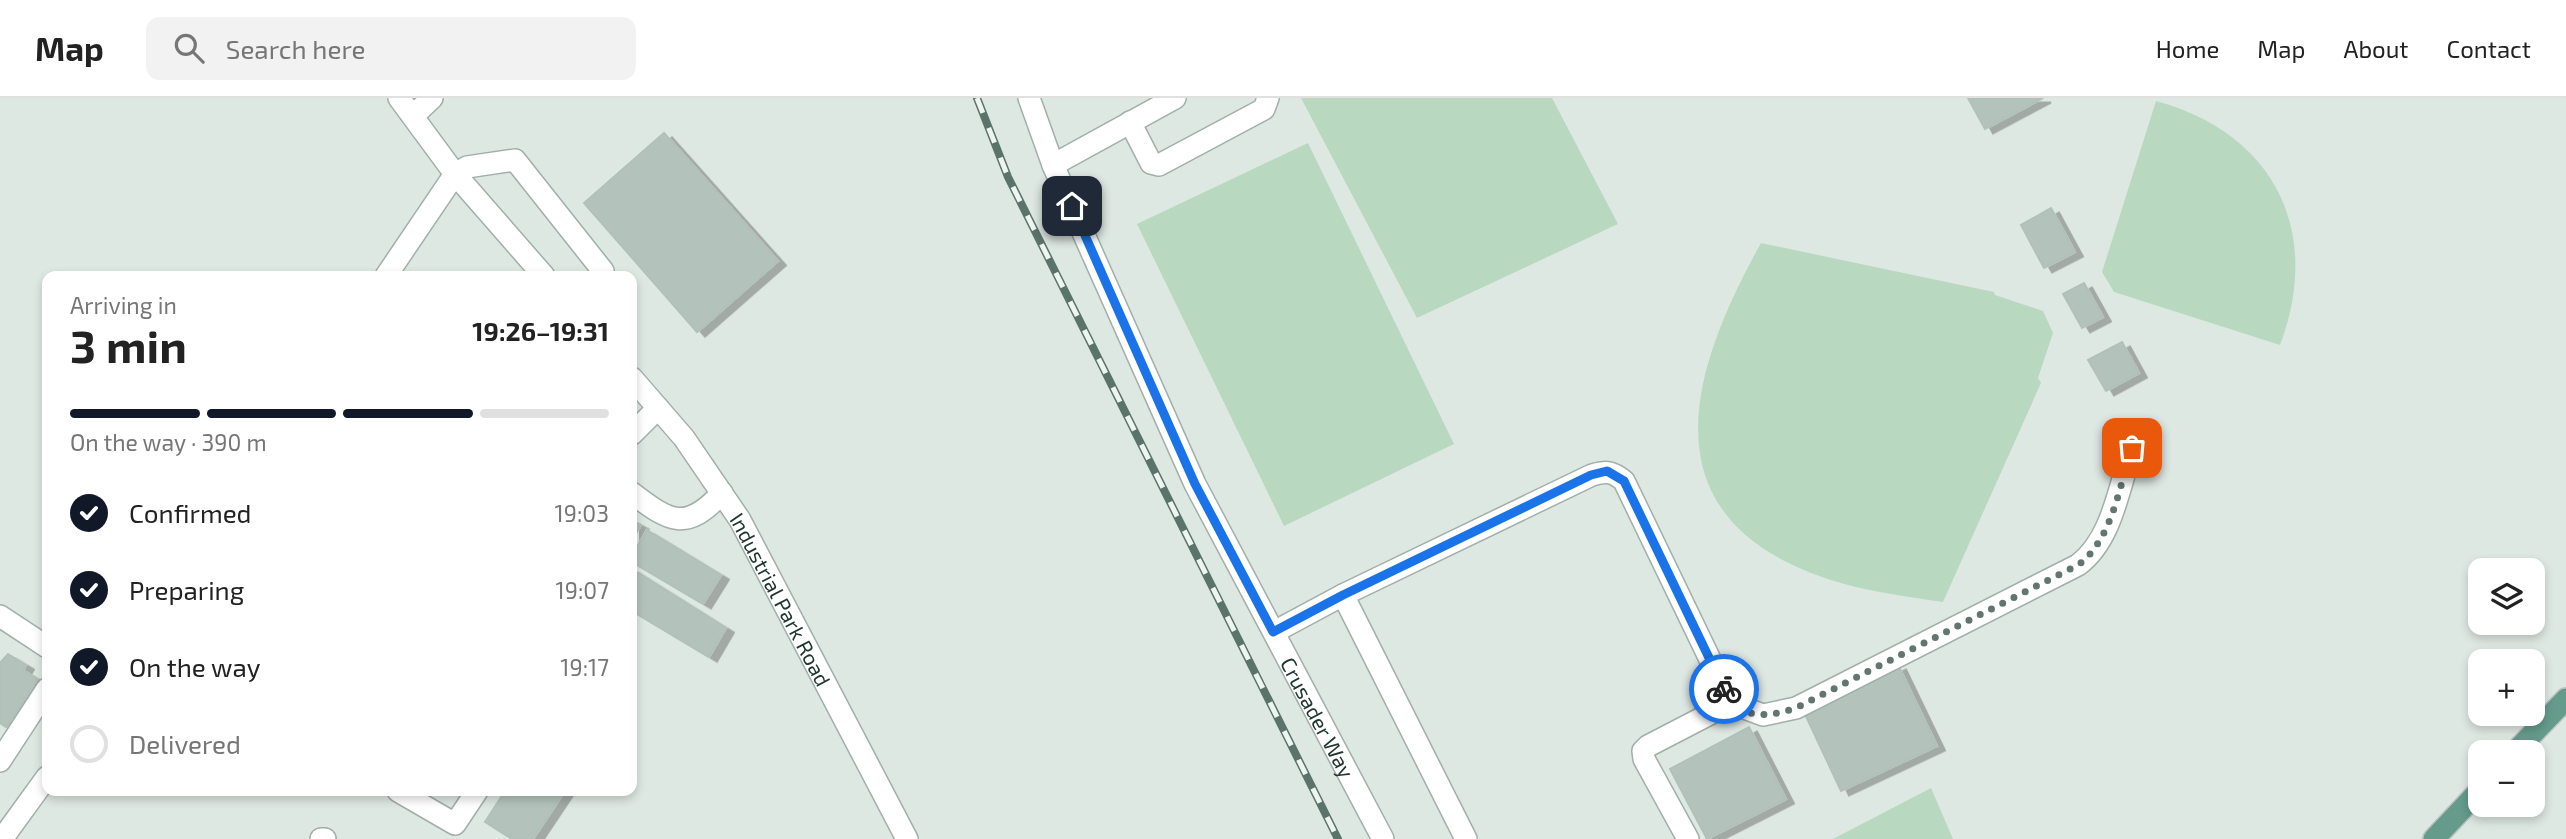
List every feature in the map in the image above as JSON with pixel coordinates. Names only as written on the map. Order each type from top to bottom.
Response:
[{"type":"main road","points":[[2527,740],[2566,699]]},
{"type":"main road","points":[[2434,839],[2468,803]]},
{"type":"street","points":[[399,98],[455,174],[540,271]]},
{"type":"street","points":[[414,115],[432,98]]},
{"type":"street","name":"Crusader Way","points":[[1029,98],[1053,165],[1195,484],[1383,839]]},
{"type":"street","points":[[1053,165],[1175,98]]},
{"type":"street","points":[[1130,122],[1151,163],[1158,165],[1264,109],[1268,98]]},
{"type":"street","points":[[389,271],[455,174],[475,165],[515,160],[603,271]]},
{"type":"street","name":"Industrial Park Road","points":[[637,384],[684,438],[746,532],[906,838]]},
{"type":"street","points":[[637,429],[658,408]]},
{"type":"street","points":[[1273,632],[1343,595],[1591,475],[1607,471],[1624,481],[1731,703],[1763,715],[1796,708],[2078,565],[2091,555],[2101,542],[2132,448]]},
{"type":"street","points":[[637,496],[665,516],[682,521],[700,514],[722,494]]},
{"type":"street","points":[[1343,595],[1466,839]]},
{"type":"street","points":[[0,616],[42,644]]},
{"type":"street","points":[[0,761],[42,697]]},
{"type":"street","points":[[1688,839],[1644,759],[1643,751],[1731,703]]},
{"type":"street","points":[[2,839],[42,784]]},
{"type":"street","points":[[411,796],[455,824],[474,796]]},
{"type":"green space","points":[[1301,98],[1552,98],[1618,224],[1417,318]]},
{"type":"green space","points":[[2156,101],[2197,116],[2231,137],[2258,162],[2278,192],[2291,226],[2295,263],[2292,303],[2280,345],[2114,292],[2102,272]]},
{"type":"green space","points":[[1308,143],[1454,444],[1284,526],[1137,224]]},
{"type":"green space","points":[[1761,243],[1994,292],[1995,295],[2043,311],[2053,333],[2038,378],[2041,383],[1943,602],[1855,587],[1804,570],[1754,542],[1721,507],[1703,468],[1698,425],[1704,380],[1718,334]]},
{"type":"green space","points":[[1931,788],[1953,839],[1833,839]]},
{"type":"building","points":[[1968,98],[2043,98],[1985,129]]},
{"type":"building","points":[[664,133],[778,261],[697,332],[584,203]]},
{"type":"building","points":[[2051,208],[2075,252],[2044,268],[2021,225]]},
{"type":"building","points":[[2084,283],[2103,317],[2082,328],[2063,294]]},
{"type":"building","points":[[2122,342],[2139,373],[2106,391],[2088,360]]},
{"type":"building","points":[[647,530],[721,575],[703,604],[637,565],[637,547]]},
{"type":"building","points":[[637,572],[726,628],[709,657],[637,614]]},
{"type":"building","points":[[8,654],[26,665],[23,670],[37,679],[6,727],[0,723],[0,663]]},
{"type":"building","points":[[1898,665],[1937,746],[1841,791],[1803,710]]},
{"type":"building","points":[[1749,727],[1786,799],[1707,839],[1670,769]]},
{"type":"building","points":[[502,796],[562,796],[533,839],[512,839],[485,822]]},
{"type":"railway","points":[[977,98],[1008,177],[1338,839]]},
{"type":"way so far","points":[[1724,689],[1731,703],[1747,712],[1777,715],[1796,708],[2078,565],[2091,555],[2101,542],[2132,448]]},
{"type":"route","points":[[1072,206],[1195,484],[1273,632],[1343,595],[1591,475],[1607,471],[1624,481],[1724,689]]}]
